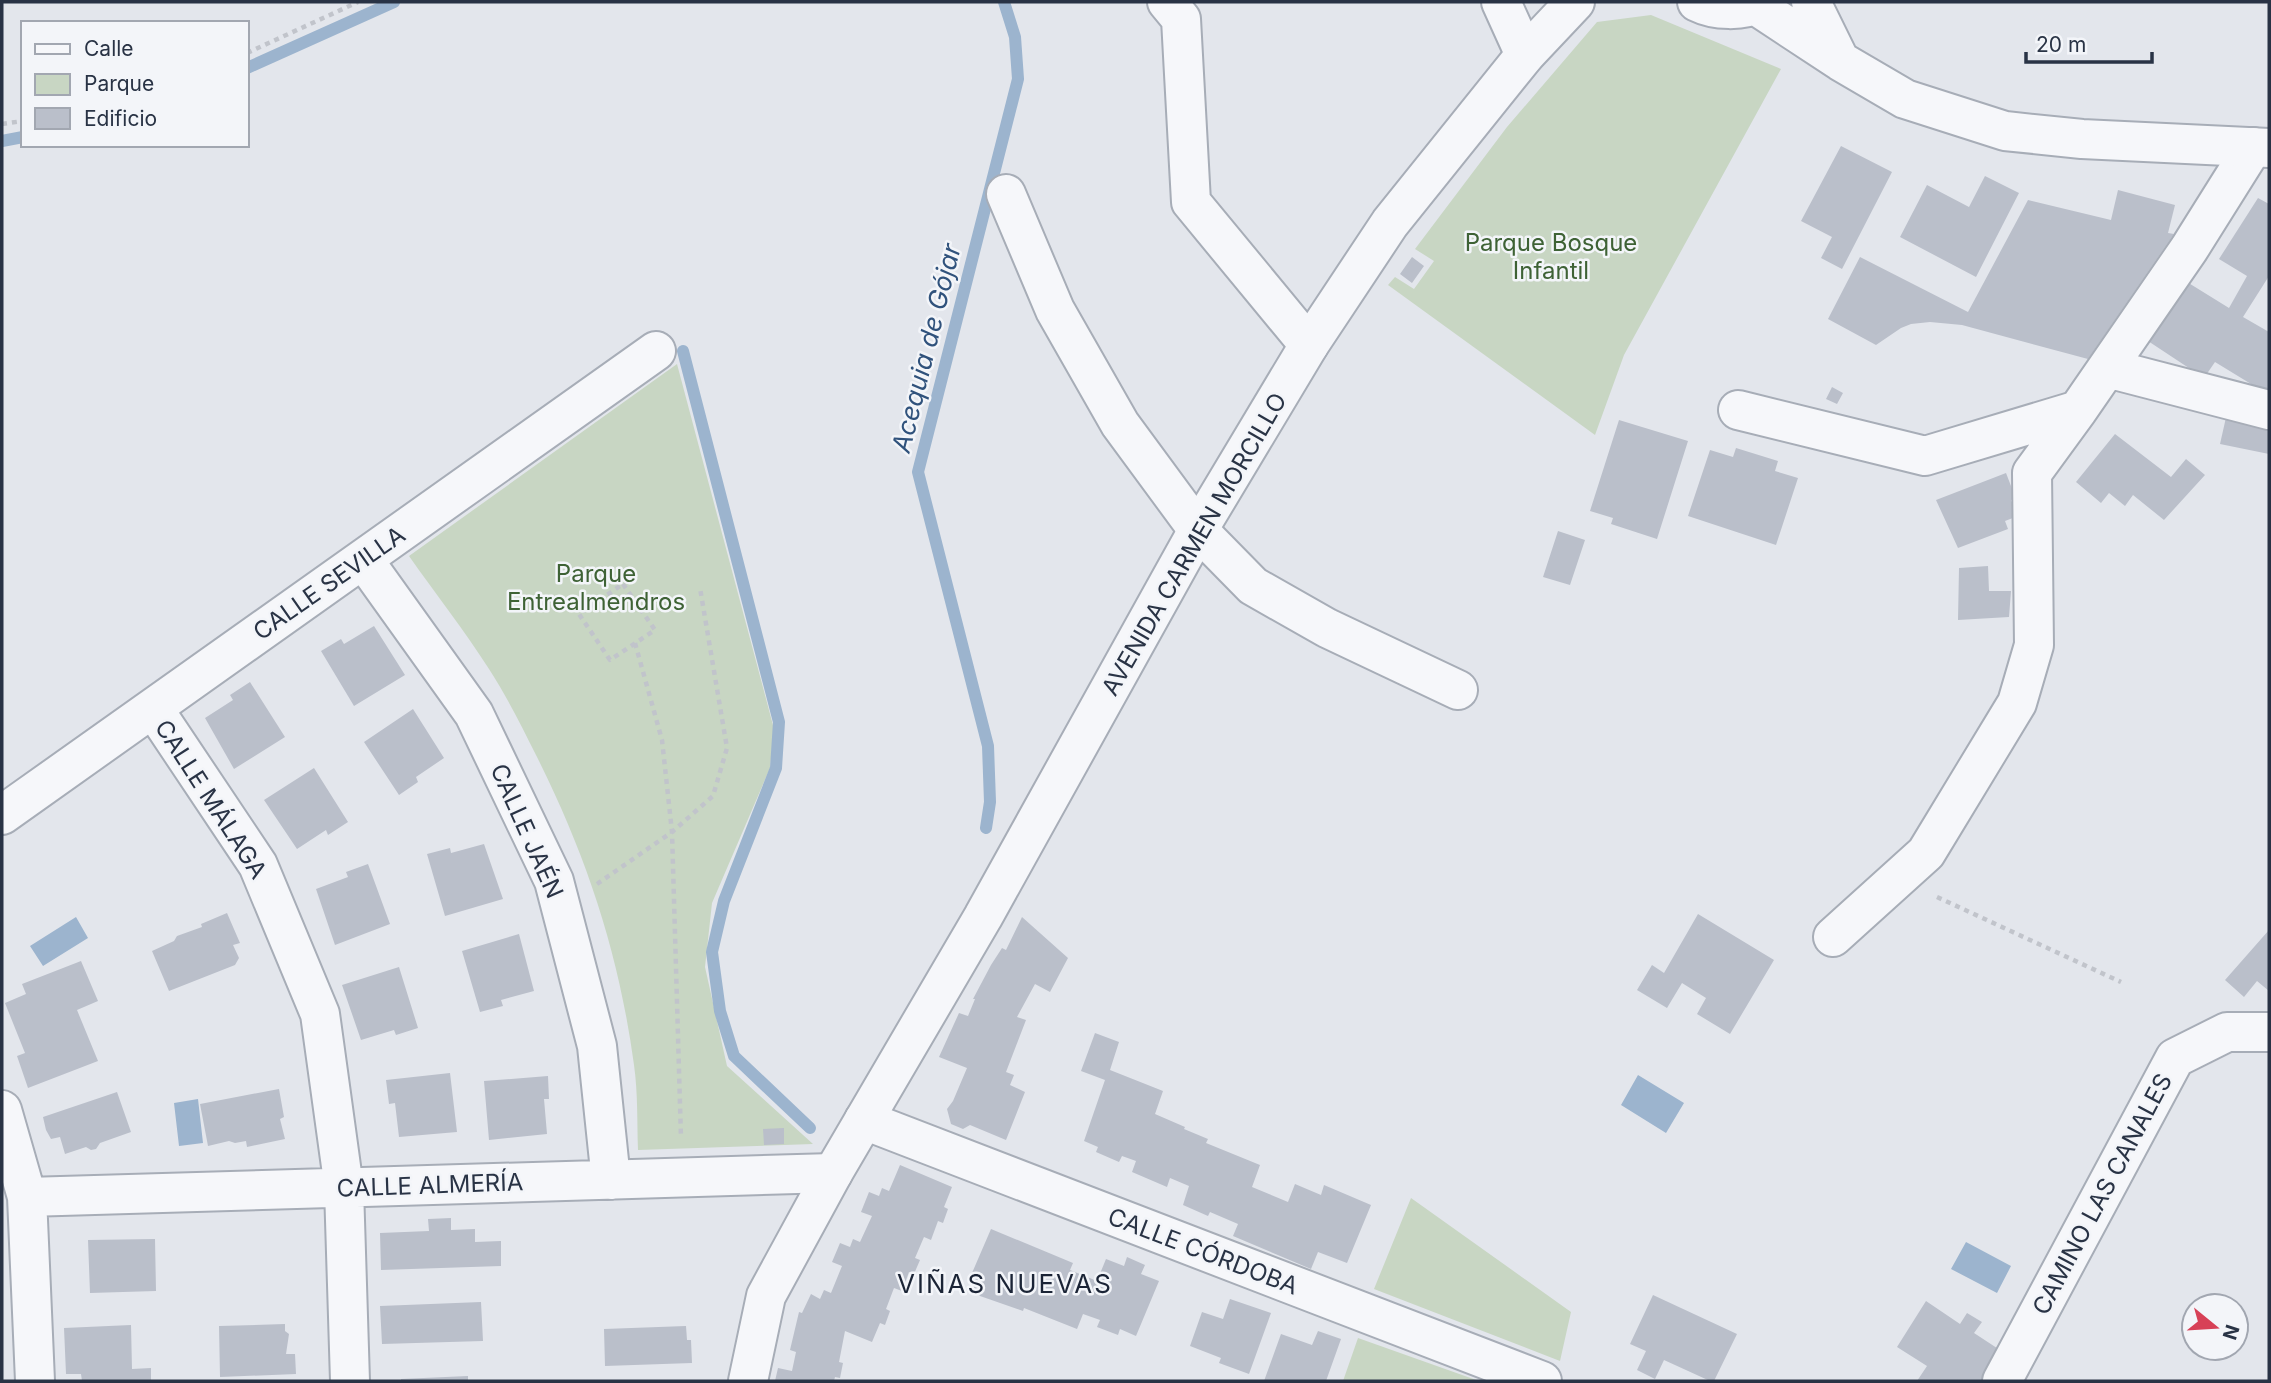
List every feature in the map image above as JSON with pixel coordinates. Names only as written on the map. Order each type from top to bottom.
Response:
[{"type":"street","points":[[1167,2],[1181,19],[1191,202],[1309,345]]},
{"type":"street","points":[[1501,2],[1525,55]]},
{"type":"street","name":"AVENIDA CARMEN MORCILLO","points":[[748,1381],[766,1296],[833,1173],[984,916],[1198,530],[1309,345],[1390,223],[1525,55],[1575,2]]},
{"type":"street","points":[[1696,2],[1728,9],[1758,4],[1840,61],[1905,99],[2005,131],[2082,139],[2261,148]]},
{"type":"street","points":[[1811,2],[1840,61]]},
{"type":"street","points":[[1833,937],[1926,853],[2017,704],[2034,645],[2032,473],[2261,148]]},
{"type":"street","points":[[1006,194],[1055,310],[1120,424],[1198,530],[1253,586],[1327,628],[1458,690]]},
{"type":"street","name":"CALLE SEVILLA","points":[[2,815],[656,351]]},
{"type":"street","points":[[2107,368],[2269,410]]},
{"type":"street","points":[[1738,410],[1925,456],[2078,410]]},
{"type":"street","name":"CALLE JAÉN","points":[[363,559],[474,714],[554,881],[597,1046],[611,1180]]},
{"type":"street","name":"CALLE MÁLAGA","points":[[153,708],[258,865],[320,1014],[344,1188],[351,1381]]},
{"type":"street","name":"CAMINO LAS CANALES","points":[[2002,1381],[2175,1058],[2227,1032],[2269,1032]]},
{"type":"street","points":[[2,1111],[27,1197],[35,1381]]},
{"type":"street","name":"CALLE CÓRDOBA","points":[[864,1120],[1542,1381]]},
{"type":"street","name":"CALLE ALMERÍA","points":[[27,1197],[833,1173]]},
{"type":"path","points":[[248,53],[358,2]]},
{"type":"path","points":[[2,124],[21,121]]},
{"type":"path","points":[[623,584],[655,630],[635,643],[610,660],[579,614],[623,584]]},
{"type":"path","points":[[561,909],[671,832],[713,796],[727,748],[700,587]]},
{"type":"path","points":[[635,643],[662,740],[671,832],[682,1178]]},
{"type":"path","points":[[1897,879],[2121,982]]},
{"type":"green space","name":"Parque Bosque Infantil","points":[[1651,15],[1781,69],[1624,355],[1595,435],[1388,285],[1395,277],[1414,289],[1434,261],[1415,249],[1507,127],[1597,22]]},
{"type":"green space","name":"Parque Entrealmendros","points":[[677,364],[774,729],[770,768],[712,903],[705,967],[727,1066],[813,1144],[638,1150],[636,1086],[628,1024],[610,945],[586,869],[555,794],[508,701],[479,654],[409,556]]},
{"type":"green space","points":[[1411,1198],[1571,1312],[1560,1361],[1374,1289]]},
{"type":"green space","points":[[1358,1338],[1479,1381],[1343,1381]]},
{"type":"water","points":[[76,917],[88,938],[43,966],[30,946]]},
{"type":"water","points":[[1638,1075],[1684,1103],[1666,1133],[1621,1105]]},
{"type":"water","points":[[198,1099],[203,1143],[179,1146],[174,1103]]},
{"type":"water","points":[[1966,1242],[2011,1266],[1997,1293],[1951,1269]]},
{"type":"building","points":[[1841,146],[1892,172],[1842,269],[1821,258],[1832,237],[1801,221]]},
{"type":"building","points":[[1985,176],[2019,193],[1976,277],[1900,237],[1927,185],[1969,207]]},
{"type":"building","points":[[2118,190],[2175,205],[2168,233],[2174,234],[2088,359],[1962,325],[1930,322],[1901,328],[1876,345],[1828,319],[1860,257],[1968,312],[2028,200],[2111,220]]},
{"type":"building","points":[[2258,198],[2269,204],[2269,276],[2243,317],[2269,332],[2269,395],[2215,362],[2204,378],[2148,341],[2187,282],[2229,308],[2247,276],[2219,259]]},
{"type":"building","points":[[1412,257],[1424,266],[1412,283],[1400,274]]},
{"type":"building","points":[[1832,387],[1843,393],[1837,404],[1826,399]]},
{"type":"building","points":[[2227,413],[2269,421],[2269,454],[2220,444]]},
{"type":"building","points":[[1619,420],[1688,441],[1657,539],[1611,524],[1613,518],[1590,511]]},
{"type":"building","points":[[2115,434],[2171,477],[2186,459],[2205,475],[2164,520],[2133,495],[2125,506],[2109,493],[2101,503],[2076,482]]},
{"type":"building","points":[[1736,448],[1778,461],[1775,471],[1798,478],[1776,545],[1688,516],[1710,450],[1733,457]]},
{"type":"building","points":[[2006,473],[2016,499],[2011,500],[2018,516],[2005,521],[2008,529],[1958,548],[1936,500]]},
{"type":"building","points":[[1558,531],[1585,540],[1570,585],[1543,577]]},
{"type":"building","points":[[1988,566],[1989,591],[2011,591],[2009,617],[1958,620],[1959,568]]},
{"type":"building","points":[[374,626],[405,675],[354,706],[321,651],[341,639],[344,644]]},
{"type":"building","points":[[250,682],[285,737],[234,769],[205,718],[233,700],[230,695]]},
{"type":"building","points":[[413,709],[444,758],[416,777],[418,782],[399,795],[364,742]]},
{"type":"building","points":[[314,768],[348,822],[328,835],[326,830],[297,849],[264,800]]},
{"type":"building","points":[[484,844],[503,899],[445,916],[427,854],[450,848],[451,853]]},
{"type":"building","points":[[368,864],[390,924],[335,945],[316,889],[348,877],[346,872]]},
{"type":"building","points":[[227,913],[240,943],[233,945],[239,958],[235,965],[169,991],[152,951]]},
{"type":"building","points":[[1698,914],[1774,960],[1730,1034],[1697,1014],[1706,998],[1682,983],[1667,1008],[1637,990],[1652,965],[1664,973]]},
{"type":"building","points":[[1022,917],[1068,958],[1050,992],[1035,984],[1017,1017],[1026,1020],[1006,1072],[1014,1075],[1010,1085],[1025,1092],[1006,1140],[970,1125],[963,1129],[951,1124],[947,1109],[967,1068],[939,1057],[959,1013],[968,1016],[973,999],[991,965],[1002,948],[1006,950]]},
{"type":"building","points":[[2269,930],[2269,991],[2257,981],[2244,997],[2225,980]]},
{"type":"building","points":[[519,934],[534,991],[501,1000],[503,1006],[480,1012],[462,951]]},
{"type":"building","points":[[81,961],[98,1001],[77,1010],[98,1061],[28,1088],[17,1056],[25,1053],[5,1003],[26,994],[22,984]]},
{"type":"building","points":[[399,967],[418,1028],[396,1035],[394,1030],[361,1040],[342,985]]},
{"type":"building","points":[[1095,1033],[1119,1042],[1110,1070],[1163,1091],[1155,1114],[1208,1139],[1206,1143],[1260,1165],[1252,1187],[1288,1202],[1295,1184],[1321,1195],[1324,1185],[1371,1205],[1347,1263],[1318,1252],[1311,1269],[1233,1236],[1238,1224],[1210,1212],[1208,1216],[1183,1205],[1189,1186],[1170,1178],[1167,1187],[1132,1172],[1136,1161],[1122,1156],[1119,1162],[1096,1152],[1098,1147],[1084,1141],[1105,1080],[1081,1071]]},
{"type":"building","points":[[450,1073],[457,1132],[399,1137],[395,1103],[389,1104],[386,1080]]},
{"type":"building","points":[[548,1076],[549,1099],[544,1099],[547,1134],[489,1140],[484,1081]]},
{"type":"building","points":[[279,1089],[284,1117],[280,1119],[285,1139],[247,1147],[246,1141],[229,1141],[208,1146],[200,1104]]},
{"type":"building","points":[[117,1092],[131,1132],[100,1143],[96,1149],[86,1147],[65,1154],[60,1137],[51,1139],[43,1117]]},
{"type":"building","points":[[784,1128],[784,1144],[764,1145],[763,1129]]},
{"type":"building","points":[[900,1165],[952,1187],[944,1207],[948,1209],[943,1223],[938,1221],[931,1240],[924,1237],[915,1258],[920,1260],[914,1274],[909,1272],[902,1291],[894,1288],[886,1309],[890,1311],[885,1325],[880,1323],[872,1342],[845,1331],[839,1362],[843,1363],[840,1378],[835,1377],[834,1381],[775,1381],[778,1368],[792,1371],[796,1352],[790,1350],[799,1312],[802,1313],[811,1294],[820,1299],[824,1290],[831,1293],[842,1266],[832,1262],[840,1243],[850,1247],[853,1239],[860,1242],[872,1216],[861,1212],[869,1192],[879,1196],[882,1188],[889,1191]]},
{"type":"building","points":[[451,1218],[451,1230],[475,1229],[475,1242],[501,1241],[501,1266],[381,1270],[380,1233],[429,1231],[428,1219]]},
{"type":"building","points":[[991,1229],[1073,1263],[1070,1270],[1097,1281],[1106,1259],[1124,1266],[1127,1257],[1145,1265],[1141,1274],[1159,1281],[1136,1336],[1120,1329],[1118,1335],[1097,1327],[1100,1320],[1083,1314],[1077,1329],[1024,1308],[1023,1311],[980,1296],[969,1280]]},
{"type":"building","points":[[155,1239],[156,1291],[90,1293],[88,1240]]},
{"type":"building","points":[[1653,1295],[1737,1334],[1714,1381],[1664,1360],[1655,1379],[1637,1370],[1646,1351],[1630,1344]]},
{"type":"building","points":[[1230,1299],[1271,1313],[1249,1374],[1219,1363],[1221,1358],[1190,1346],[1202,1312],[1223,1319]]},
{"type":"building","points":[[1926,1301],[1960,1324],[1967,1313],[1982,1322],[1974,1333],[2003,1352],[1984,1381],[1917,1381],[1927,1366],[1897,1347]]},
{"type":"building","points":[[481,1302],[483,1341],[382,1344],[380,1306]]},
{"type":"building","points":[[285,1324],[285,1331],[289,1334],[286,1354],[295,1354],[296,1374],[220,1377],[219,1326]]},
{"type":"building","points":[[131,1325],[132,1369],[151,1368],[151,1381],[82,1381],[81,1374],[66,1374],[64,1328]]},
{"type":"building","points":[[686,1326],[687,1340],[691,1340],[692,1363],[605,1366],[604,1329]]},
{"type":"building","points":[[1318,1331],[1341,1339],[1326,1381],[1264,1381],[1281,1334],[1312,1345]]},
{"type":"building","points":[[468,1376],[468,1381],[401,1381],[401,1379]]},
{"type":"waterway","name":"Acequia de Gójar","points":[[248,68],[394,2]]},
{"type":"waterway","name":"Acequia de Gójar","points":[[986,828],[990,802],[988,746],[918,472],[1018,79],[1015,37],[1004,2]]},
{"type":"waterway","name":"Acequia de Gójar","points":[[2,141],[21,137]]},
{"type":"waterway","points":[[683,351],[779,722],[776,768],[724,901],[712,952],[720,1011],[734,1056],[810,1128]]},
{"type":"district","name":"VIÑAS NUEVAS","points":[[1005,1283]]}]
